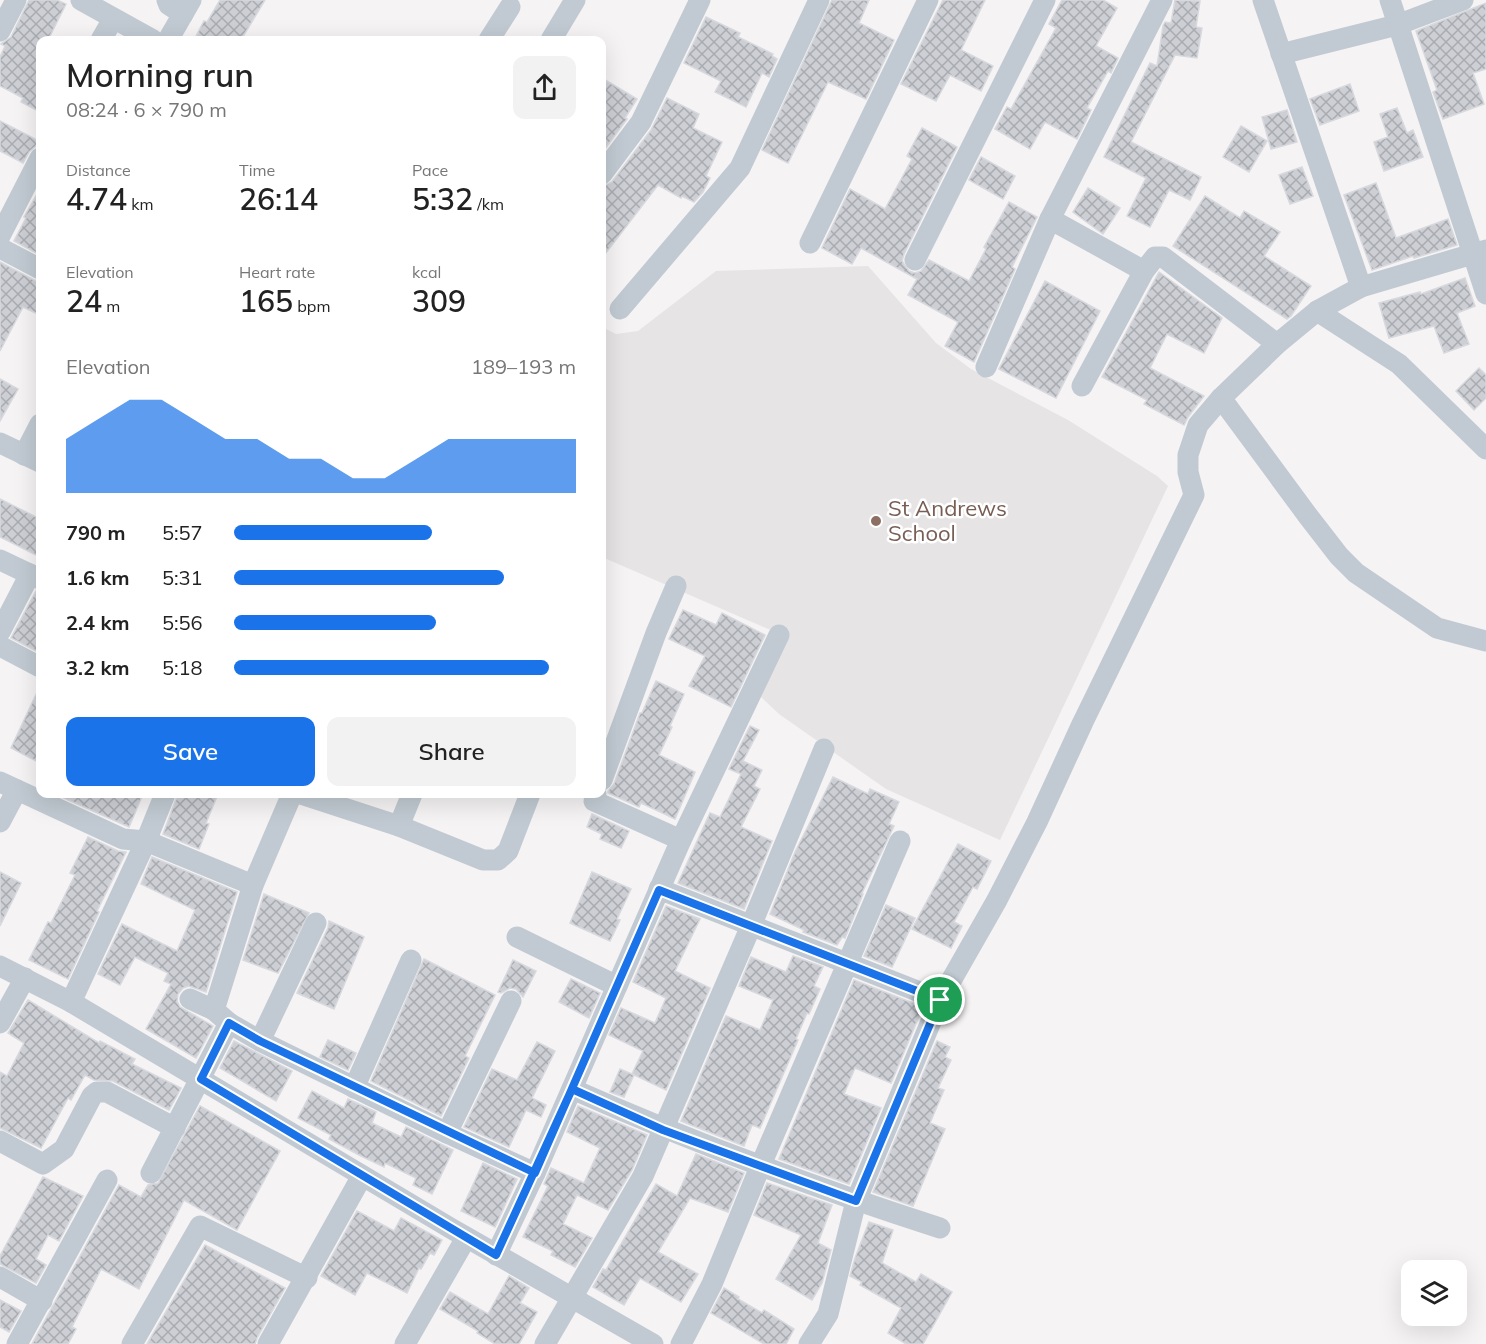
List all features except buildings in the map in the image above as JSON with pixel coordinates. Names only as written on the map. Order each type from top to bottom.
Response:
[{"type":"street","points":[[0,31],[16,0]]},
{"type":"street","points":[[81,0],[146,36]]},
{"type":"street","points":[[167,0],[169,5],[187,7],[170,36]]},
{"type":"street","points":[[553,36],[575,0]]},
{"type":"street","points":[[606,169],[641,122],[700,0]]},
{"type":"street","points":[[620,309],[740,168],[819,0]]},
{"type":"street","points":[[810,243],[928,0]]},
{"type":"street","points":[[915,260],[1045,0]]},
{"type":"street","points":[[986,367],[1050,219],[1162,0]]},
{"type":"street","points":[[1263,0],[1360,287]]},
{"type":"street","points":[[1390,0],[1479,252],[1486,294]]},
{"type":"street","points":[[1281,54],[1397,25],[1463,0]]},
{"type":"street","points":[[492,36],[510,7]]},
{"type":"street","points":[[103,36],[113,18]]},
{"type":"street","points":[[0,236],[36,166]]},
{"type":"street","points":[[1050,219],[1144,271]]},
{"type":"street","points":[[0,248],[36,267]]},
{"type":"street","points":[[809,1344],[828,1314],[856,1201],[940,1000],[997,900],[1037,822],[1088,711],[1194,495],[1188,472],[1188,455],[1198,425],[1221,398],[1317,310],[1360,287],[1479,252]]},
{"type":"street","points":[[1082,386],[1144,271],[1155,257],[1163,257],[1277,345]]},
{"type":"street","points":[[1317,310],[1399,364],[1486,449]]},
{"type":"street","points":[[1221,398],[1308,516],[1339,556],[1356,573],[1437,628],[1486,641]]},
{"type":"street","points":[[0,443],[32,459],[36,442]]},
{"type":"street","points":[[0,560],[35,576],[0,632]]},
{"type":"street","points":[[606,769],[656,633],[676,586]]},
{"type":"street","points":[[496,1255],[535,1173],[681,840],[779,635]]},
{"type":"street","points":[[0,646],[36,666]]},
{"type":"street","points":[[545,1344],[643,1176],[824,750]]},
{"type":"street","points":[[0,822],[8,786],[36,795]]},
{"type":"street","points":[[45,798],[123,840],[146,841],[253,885]]},
{"type":"street","points":[[72,1002],[163,798]]},
{"type":"street","points":[[152,1173],[201,1079],[221,1016],[253,885],[290,798]]},
{"type":"street","points":[[313,798],[399,826],[483,860],[498,860],[508,851],[528,798]]},
{"type":"street","points":[[399,826],[410,798]]},
{"type":"street","points":[[595,798],[594,801],[681,840]]},
{"type":"street","points":[[681,1344],[712,1284],[900,841]]},
{"type":"street","points":[[659,890],[940,1000]]},
{"type":"street","points":[[260,1041],[316,923]]},
{"type":"street","points":[[517,937],[617,986]]},
{"type":"street","points":[[354,1088],[411,960]]},
{"type":"street","points":[[0,966],[72,1002],[466,1238],[653,1344]]},
{"type":"street","points":[[0,1023],[25,978]]},
{"type":"street","points":[[190,999],[260,1041],[447,1133],[535,1173]]},
{"type":"street","points":[[447,1133],[511,1001]]},
{"type":"street","points":[[572,1089],[663,1130],[760,1167],[940,1228]]},
{"type":"street","points":[[0,1141],[43,1164],[64,1149],[92,1096],[97,1092],[107,1092],[175,1128]]},
{"type":"street","points":[[268,1344],[307,1278],[362,1176]]},
{"type":"street","points":[[17,1344],[107,1179]]},
{"type":"street","points":[[132,1344],[200,1226],[307,1278]]},
{"type":"street","points":[[405,1344],[466,1238]]},
{"type":"street","points":[[0,1277],[42,1301]]},
{"type":"shaded area","name":"St Andrews School","points":[[868,266],[936,343],[971,369],[1068,420],[1157,476],[1168,486],[1000,840],[886,789],[779,714],[761,697],[782,635],[606,559],[606,329],[616,334],[638,331],[716,271]]},
{"type":"place","name":"St Andrews School","points":[[876,521]]},
{"type":"route","points":[[940,1000],[659,890],[535,1173],[447,1133],[260,1041],[229,1023],[201,1079],[496,1255],[535,1173],[572,1089],[663,1130],[856,1201],[940,1000]]}]
